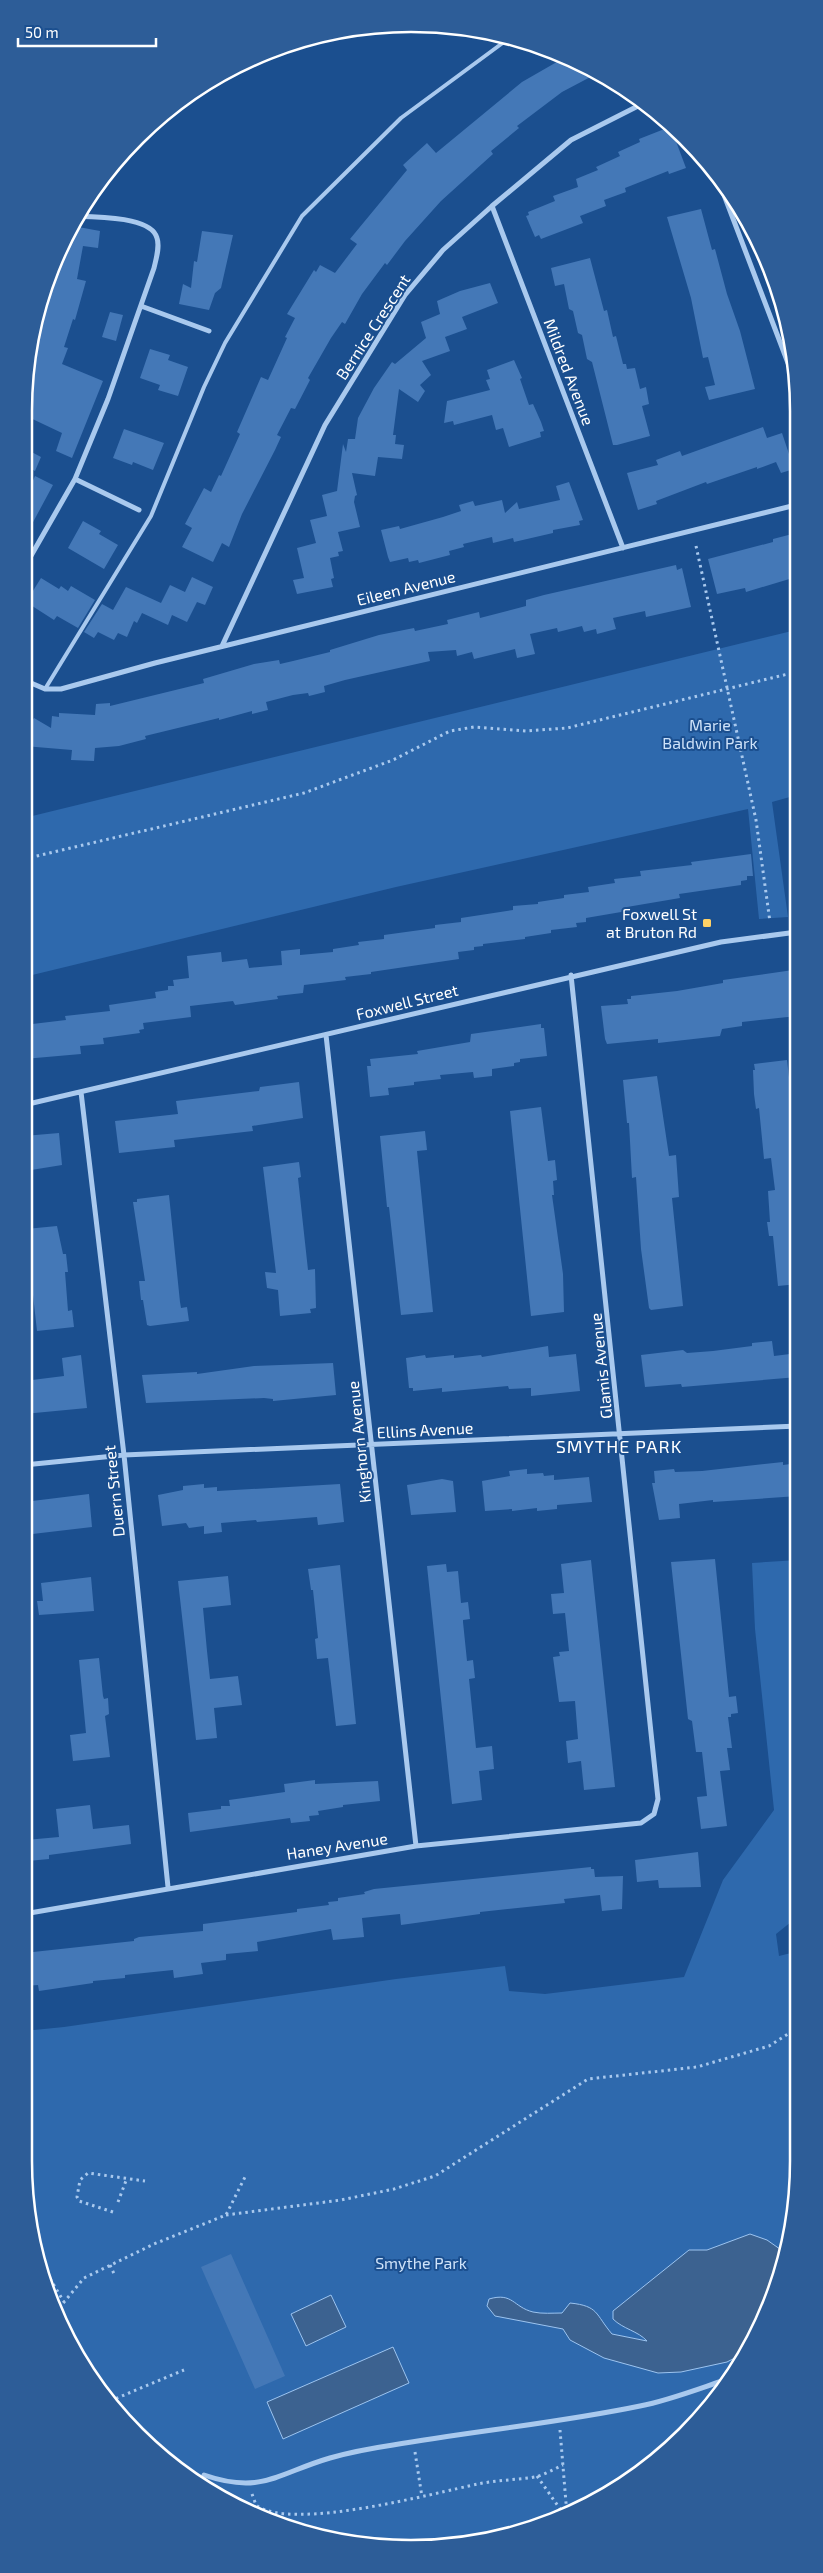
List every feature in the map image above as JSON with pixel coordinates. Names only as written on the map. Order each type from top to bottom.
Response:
[{"type":"street","name":"Bernice Crescent","points":[[222,646],[325,425],[405,295],[443,250],[571,140],[636,107]]},
{"type":"street","points":[[726,199],[787,359]]},
{"type":"street","name":"Mildred Avenue","points":[[492,206],[623,548]]},
{"type":"street","points":[[32,554],[75,479],[108,399],[141,306],[158,250],[158,242],[154,230],[142,223],[86,217]]},
{"type":"street","points":[[141,306],[209,331]]},
{"type":"street","points":[[75,479],[138,510]]},
{"type":"street","name":"Eileen Avenue","points":[[32,683],[45,689],[61,689],[222,646],[790,506]]},
{"type":"street","name":"Foxwell Street","points":[[32,1103],[326,1035],[571,975],[721,942],[790,933]]},
{"type":"street","name":"Glamis Avenue","points":[[571,975],[621,1433],[658,1799],[654,1814]]},
{"type":"street","name":"Kinghorn Avenue","points":[[326,1035],[416,1846]]},
{"type":"street","name":"Duern Street","points":[[81,1092],[124,1455],[168,1887]]},
{"type":"street","name":"Ellins Avenue","points":[[32,1464],[124,1455],[790,1426]]},
{"type":"street","name":"Haney Avenue","points":[[32,1912],[168,1887],[416,1846],[641,1823],[654,1814]]},
{"type":"street","points":[[204,2474],[224,2482],[250,2483],[275,2480],[330,2458],[414,2442],[559,2422],[642,2406],[720,2381]]},
{"type":"lane","points":[[45,689],[152,516],[204,387],[225,343],[302,216],[401,118],[502,43]]},
{"type":"path","points":[[696,546],[756,820],[770,922]]},
{"type":"path","points":[[32,857],[304,793],[393,760],[450,731],[474,727],[526,731],[567,728],[790,673]]},
{"type":"path","points":[[61,2306],[84,2278],[226,2215],[341,2200],[394,2189],[435,2176],[588,2078],[696,2067],[769,2046],[790,2033]]},
{"type":"path","points":[[114,2212],[79,2201],[77,2196],[80,2180],[88,2173],[146,2181]]},
{"type":"path","points":[[226,2215],[245,2177]]},
{"type":"path","points":[[118,2202],[127,2178]]},
{"type":"path","points":[[110,2265],[116,2276]]},
{"type":"path","points":[[54,2284],[64,2302]]},
{"type":"path","points":[[116,2398],[184,2370]]},
{"type":"path","points":[[559,2422],[566,2508]]},
{"type":"path","points":[[414,2442],[422,2497]]},
{"type":"path","points":[[250,2483],[252,2498],[256,2505],[265,2510],[290,2513],[332,2512],[422,2497],[480,2483],[537,2476],[563,2465]]},
{"type":"path","points":[[537,2476],[561,2510]]},
{"type":"green space","name":"Marie Baldwin Park","points":[[790,631],[790,797],[772,802],[788,917],[759,919],[748,809],[396,887],[32,975],[32,816]]},
{"type":"green space","name":"Smythe Park","points":[[790,1561],[790,1923],[776,1934],[779,1956],[790,1953],[790,2186],[778,2260],[762,2307],[740,2351],[727,2372],[696,2411],[642,2462],[601,2490],[557,2512],[510,2528],[436,2540],[387,2540],[362,2537],[313,2528],[266,2512],[222,2490],[181,2462],[127,2411],[96,2372],[61,2307],[45,2260],[33,2186],[32,2030],[396,1979],[505,1966],[509,1991],[545,1994],[684,1977],[723,1880],[774,1810],[755,1629],[752,1563]]},
{"type":"shaded area","points":[[750,2234],[767,2240],[780,2249],[762,2307],[736,2357],[727,2362],[681,2372],[658,2373],[604,2358],[570,2340],[563,2329],[495,2316],[487,2306],[489,2299],[497,2297],[503,2297],[526,2310],[540,2313],[562,2313],[570,2303],[579,2304],[596,2312],[612,2334],[647,2341],[613,2319],[613,2311],[689,2250],[707,2250]]},
{"type":"shaded area","points":[[331,2295],[346,2327],[306,2346],[291,2314]]},
{"type":"shaded area","points":[[393,2347],[409,2383],[283,2439],[267,2402]]},
{"type":"building","points":[[558,61],[590,77],[562,92],[517,126],[519,128],[491,151],[493,154],[441,201],[405,241],[387,265],[385,263],[362,294],[345,324],[342,322],[331,338],[308,378],[310,380],[295,409],[291,408],[277,435],[281,437],[242,514],[229,547],[222,543],[213,562],[182,547],[192,528],[185,524],[204,488],[211,492],[219,475],[221,476],[240,434],[237,432],[261,377],[268,380],[287,338],[285,337],[295,318],[287,314],[314,270],[316,272],[320,265],[335,273],[357,244],[350,239],[407,170],[403,165],[427,143],[436,153],[522,82]]},
{"type":"building","points":[[664,129],[676,141],[686,168],[669,174],[668,171],[625,188],[626,192],[604,200],[606,206],[580,216],[583,223],[541,239],[539,235],[535,237],[526,216],[529,215],[528,212],[555,201],[553,196],[578,187],[576,179],[598,170],[596,167],[620,156],[618,152],[640,142],[639,139]]},
{"type":"building","points":[[701,209],[712,250],[715,249],[727,294],[740,331],[755,389],[709,400],[705,387],[715,385],[708,357],[703,358],[691,298],[667,217]]},
{"type":"building","points":[[80,227],[100,231],[98,248],[83,246],[77,279],[86,281],[75,320],[73,319],[64,347],[68,348],[62,364],[103,381],[72,458],[56,451],[62,433],[32,419],[33,387],[45,313],[61,266]]},
{"type":"building","points":[[202,231],[233,235],[221,288],[215,293],[209,310],[179,304],[183,284],[191,288],[194,261],[197,262]]},
{"type":"building","points":[[590,258],[604,311],[607,310],[613,337],[616,336],[623,364],[626,364],[627,369],[635,368],[640,389],[646,387],[649,404],[642,406],[650,436],[617,445],[613,445],[592,362],[587,359],[582,335],[578,333],[573,311],[569,309],[564,284],[555,286],[551,268]]},
{"type":"building","points":[[490,283],[498,303],[462,317],[467,329],[445,337],[450,351],[422,361],[431,375],[420,385],[425,391],[418,402],[399,389],[393,435],[396,435],[395,444],[404,445],[402,459],[378,457],[375,476],[352,473],[357,495],[354,502],[360,527],[338,532],[343,551],[338,552],[339,556],[330,558],[334,578],[331,579],[333,587],[297,594],[293,580],[304,578],[297,548],[316,543],[310,520],[327,516],[322,495],[337,491],[343,444],[346,452],[348,439],[355,439],[358,418],[374,388],[392,362],[395,364],[426,338],[421,322],[440,314],[437,301],[460,291]]},
{"type":"building","points":[[110,312],[123,315],[116,341],[102,337]]},
{"type":"building","points":[[150,349],[170,355],[168,360],[188,367],[178,396],[158,390],[160,385],[140,378]]},
{"type":"building","points":[[514,360],[522,378],[520,379],[529,405],[533,404],[541,422],[544,431],[540,432],[541,437],[509,447],[503,428],[496,430],[492,415],[454,425],[453,421],[444,423],[447,401],[490,390],[486,380],[490,379],[487,370]]},
{"type":"building","points":[[763,427],[767,438],[782,433],[790,457],[790,470],[781,473],[776,462],[707,484],[706,482],[656,501],[657,504],[638,510],[627,473],[658,465],[656,460],[680,451],[682,456]]},
{"type":"building","points":[[124,429],[164,443],[153,470],[133,462],[132,465],[113,458]]},
{"type":"building","points":[[32,452],[41,457],[35,471],[32,469]]},
{"type":"building","points":[[35,476],[53,485],[32,524],[32,483]]},
{"type":"building","points":[[569,482],[583,520],[579,521],[580,525],[553,530],[553,533],[514,542],[513,538],[493,543],[492,537],[463,544],[464,547],[449,551],[450,555],[419,563],[418,560],[409,562],[408,558],[390,562],[381,530],[399,526],[400,529],[443,517],[461,511],[459,505],[473,501],[475,506],[502,500],[505,513],[517,502],[519,509],[560,500],[556,486]]},
{"type":"building","points":[[83,521],[101,531],[99,534],[118,545],[104,569],[68,548]]},
{"type":"building","points":[[790,535],[790,579],[746,592],[745,588],[717,594],[708,559],[773,542],[773,539]]},
{"type":"building","points":[[676,565],[677,570],[682,568],[691,607],[646,617],[645,611],[613,618],[616,629],[597,634],[596,629],[584,632],[582,626],[558,632],[557,628],[530,634],[535,654],[517,658],[515,649],[474,659],[472,652],[457,656],[456,650],[428,652],[430,661],[324,686],[325,692],[309,696],[308,693],[293,695],[266,702],[268,710],[252,714],[252,711],[219,720],[219,718],[145,736],[146,739],[119,746],[95,748],[94,761],[71,760],[72,750],[32,747],[32,722],[34,718],[51,728],[52,716],[59,717],[59,713],[95,715],[96,704],[110,703],[110,706],[204,683],[203,679],[254,664],[279,660],[280,664],[293,661],[330,652],[330,650],[379,635],[414,628],[415,631],[448,624],[447,620],[479,612],[480,618],[526,606],[526,600]]},
{"type":"building","points":[[192,577],[213,587],[205,605],[197,602],[187,622],[172,615],[168,625],[142,613],[137,623],[134,621],[127,637],[118,633],[114,640],[98,632],[94,638],[84,632],[102,604],[113,610],[126,587],[161,603],[170,585],[185,592]]},
{"type":"building","points":[[41,578],[59,589],[61,586],[68,591],[71,586],[95,600],[78,628],[57,616],[54,620],[32,606],[32,592]]},
{"type":"building","points":[[751,854],[753,876],[747,876],[747,880],[741,881],[741,885],[679,894],[680,898],[627,907],[627,911],[586,918],[586,922],[576,923],[577,927],[551,930],[551,933],[525,937],[525,939],[483,944],[483,946],[474,947],[474,950],[458,952],[459,959],[371,972],[371,974],[345,977],[346,980],[304,985],[303,993],[277,996],[278,999],[235,1005],[233,1001],[190,1006],[191,1017],[143,1023],[144,1029],[139,1030],[140,1033],[103,1038],[104,1044],[80,1046],[81,1054],[32,1058],[32,1024],[66,1020],[65,1016],[110,1011],[109,1005],[156,998],[155,992],[168,990],[168,986],[174,986],[173,980],[189,978],[187,956],[221,952],[222,962],[247,959],[249,968],[282,965],[281,951],[300,949],[300,955],[333,952],[333,949],[359,945],[358,942],[384,939],[384,935],[435,928],[435,925],[461,922],[461,918],[513,910],[513,906],[538,904],[538,902],[564,898],[564,895],[589,892],[588,887],[615,883],[614,879],[641,876],[640,871],[692,865],[691,862]]},
{"type":"building","points":[[790,970],[790,1017],[742,1022],[742,1026],[722,1029],[720,1036],[658,1043],[658,1039],[607,1044],[601,1006],[628,1004],[627,999],[631,999],[631,996],[723,983],[723,980]]},
{"type":"building","points":[[541,1024],[541,1028],[544,1028],[547,1056],[520,1059],[520,1062],[514,1063],[514,1066],[492,1069],[492,1076],[474,1078],[473,1072],[440,1075],[441,1079],[414,1082],[414,1085],[388,1088],[389,1095],[370,1097],[367,1066],[371,1066],[370,1059],[418,1054],[417,1051],[470,1042],[471,1034]]},
{"type":"building","points":[[787,1060],[790,1086],[790,1285],[778,1286],[773,1236],[769,1236],[767,1222],[770,1222],[768,1191],[775,1190],[771,1158],[764,1159],[759,1108],[756,1109],[754,1094],[754,1064]]},
{"type":"building","points":[[657,1076],[669,1156],[676,1155],[679,1197],[672,1198],[683,1306],[651,1310],[649,1308],[641,1249],[636,1177],[632,1178],[629,1123],[627,1123],[623,1080]]},
{"type":"building","points":[[299,1082],[303,1118],[252,1126],[253,1131],[174,1140],[175,1147],[119,1153],[115,1121],[178,1114],[176,1101],[259,1091],[260,1087]]},
{"type":"building","points":[[541,1107],[548,1161],[555,1160],[557,1180],[553,1181],[554,1195],[552,1195],[563,1274],[564,1312],[531,1316],[510,1111]]},
{"type":"building","points":[[425,1131],[427,1150],[417,1151],[433,1312],[401,1315],[380,1136]]},
{"type":"building","points":[[59,1133],[62,1165],[32,1170],[32,1135]]},
{"type":"building","points":[[299,1162],[301,1177],[298,1178],[308,1270],[315,1269],[316,1308],[310,1309],[311,1313],[280,1316],[278,1290],[267,1288],[265,1272],[276,1273],[263,1167]]},
{"type":"building","points":[[169,1195],[180,1302],[181,1308],[187,1307],[189,1321],[150,1326],[147,1325],[143,1300],[141,1300],[139,1281],[145,1281],[133,1202],[137,1202],[137,1199]]},
{"type":"building","points":[[57,1226],[63,1254],[66,1254],[68,1272],[65,1272],[68,1311],[72,1310],[74,1327],[37,1331],[32,1286],[32,1228]]},
{"type":"building","points":[[772,1341],[774,1356],[790,1354],[790,1378],[682,1387],[681,1384],[645,1387],[641,1355],[683,1350],[687,1353],[713,1351],[752,1346],[752,1343]]},
{"type":"building","points":[[548,1346],[549,1357],[576,1354],[580,1391],[531,1396],[531,1388],[509,1389],[508,1386],[442,1392],[442,1388],[413,1391],[413,1388],[409,1388],[406,1358],[425,1355],[426,1358],[454,1355],[454,1358],[481,1355],[482,1357]]},
{"type":"building","points":[[81,1355],[87,1408],[32,1413],[32,1380],[64,1376],[62,1358]]},
{"type":"building","points":[[333,1363],[336,1395],[273,1401],[273,1399],[264,1398],[146,1403],[142,1375],[197,1372],[197,1374],[254,1366]]},
{"type":"building","points":[[783,1462],[783,1465],[790,1464],[790,1497],[713,1502],[713,1500],[679,1504],[680,1518],[659,1520],[652,1483],[655,1483],[654,1471],[674,1469],[675,1472]]},
{"type":"building","points":[[527,1469],[527,1474],[543,1473],[544,1476],[554,1475],[554,1480],[589,1477],[592,1502],[557,1505],[557,1509],[537,1511],[537,1508],[512,1511],[512,1509],[485,1511],[482,1481],[510,1476],[509,1471]]},
{"type":"building","points":[[442,1479],[453,1481],[456,1512],[411,1515],[407,1485]]},
{"type":"building","points":[[204,1484],[204,1488],[217,1487],[217,1491],[340,1484],[344,1522],[318,1525],[317,1517],[221,1523],[222,1532],[204,1534],[204,1526],[189,1528],[186,1523],[162,1526],[158,1495],[183,1490],[183,1486]]},
{"type":"building","points":[[89,1494],[92,1527],[32,1534],[32,1501]]},
{"type":"building","points":[[715,1559],[729,1697],[736,1696],[738,1713],[731,1714],[731,1717],[728,1717],[732,1748],[727,1748],[730,1770],[720,1771],[727,1826],[701,1829],[697,1797],[707,1796],[702,1752],[696,1752],[692,1721],[688,1719],[671,1562]]},
{"type":"building","points":[[591,1560],[615,1787],[584,1790],[581,1761],[568,1763],[566,1741],[578,1739],[575,1701],[559,1702],[553,1657],[560,1656],[559,1652],[569,1651],[565,1613],[553,1614],[551,1594],[564,1593],[561,1564]]},
{"type":"building","points":[[446,1564],[447,1572],[458,1571],[461,1603],[468,1602],[470,1619],[463,1620],[463,1622],[467,1661],[473,1660],[475,1678],[469,1679],[476,1748],[492,1746],[494,1769],[479,1771],[482,1800],[452,1804],[427,1566]]},
{"type":"building","points":[[340,1565],[356,1724],[336,1726],[328,1658],[317,1659],[315,1639],[318,1638],[313,1590],[311,1590],[308,1569]]},
{"type":"building","points":[[228,1576],[231,1605],[203,1608],[210,1679],[238,1676],[242,1705],[214,1708],[217,1738],[196,1740],[178,1581]]},
{"type":"building","points":[[91,1577],[94,1611],[39,1615],[37,1601],[43,1601],[41,1583]]},
{"type":"building","points":[[99,1658],[103,1696],[104,1699],[108,1698],[109,1714],[105,1716],[110,1757],[73,1761],[70,1735],[86,1733],[79,1660]]},
{"type":"building","points":[[315,1780],[315,1784],[378,1781],[380,1801],[343,1805],[343,1807],[318,1811],[319,1815],[309,1816],[310,1821],[291,1823],[290,1818],[190,1832],[188,1813],[221,1809],[221,1806],[230,1806],[229,1800],[285,1792],[284,1784]]},
{"type":"building","points":[[90,1805],[93,1829],[129,1825],[131,1844],[49,1855],[49,1859],[32,1861],[32,1839],[59,1837],[56,1809]]},
{"type":"building","points":[[698,1852],[701,1887],[659,1888],[658,1880],[637,1882],[635,1860]]},
{"type":"building","points":[[591,1867],[591,1869],[594,1869],[595,1877],[623,1876],[622,1909],[602,1911],[600,1895],[564,1899],[565,1903],[480,1912],[480,1914],[401,1925],[400,1914],[362,1918],[364,1937],[333,1940],[331,1929],[257,1942],[258,1951],[226,1954],[226,1960],[201,1963],[203,1974],[174,1978],[173,1970],[125,1975],[125,1978],[93,1981],[93,1983],[39,1991],[38,1985],[32,1985],[32,1952],[134,1941],[134,1939],[139,1937],[203,1931],[203,1924],[297,1912],[297,1909],[329,1905],[328,1902],[338,1901],[338,1898],[365,1894],[364,1892],[374,1889]]},
{"type":"building","points":[[231,2254],[285,2376],[255,2389],[201,2267]]},
{"type":"place","name":"Foxwell St at Bruton Rd","points":[[707,923]]},
{"type":"district","name":"SMYTHE PARK","points":[[619,1447]]}]
